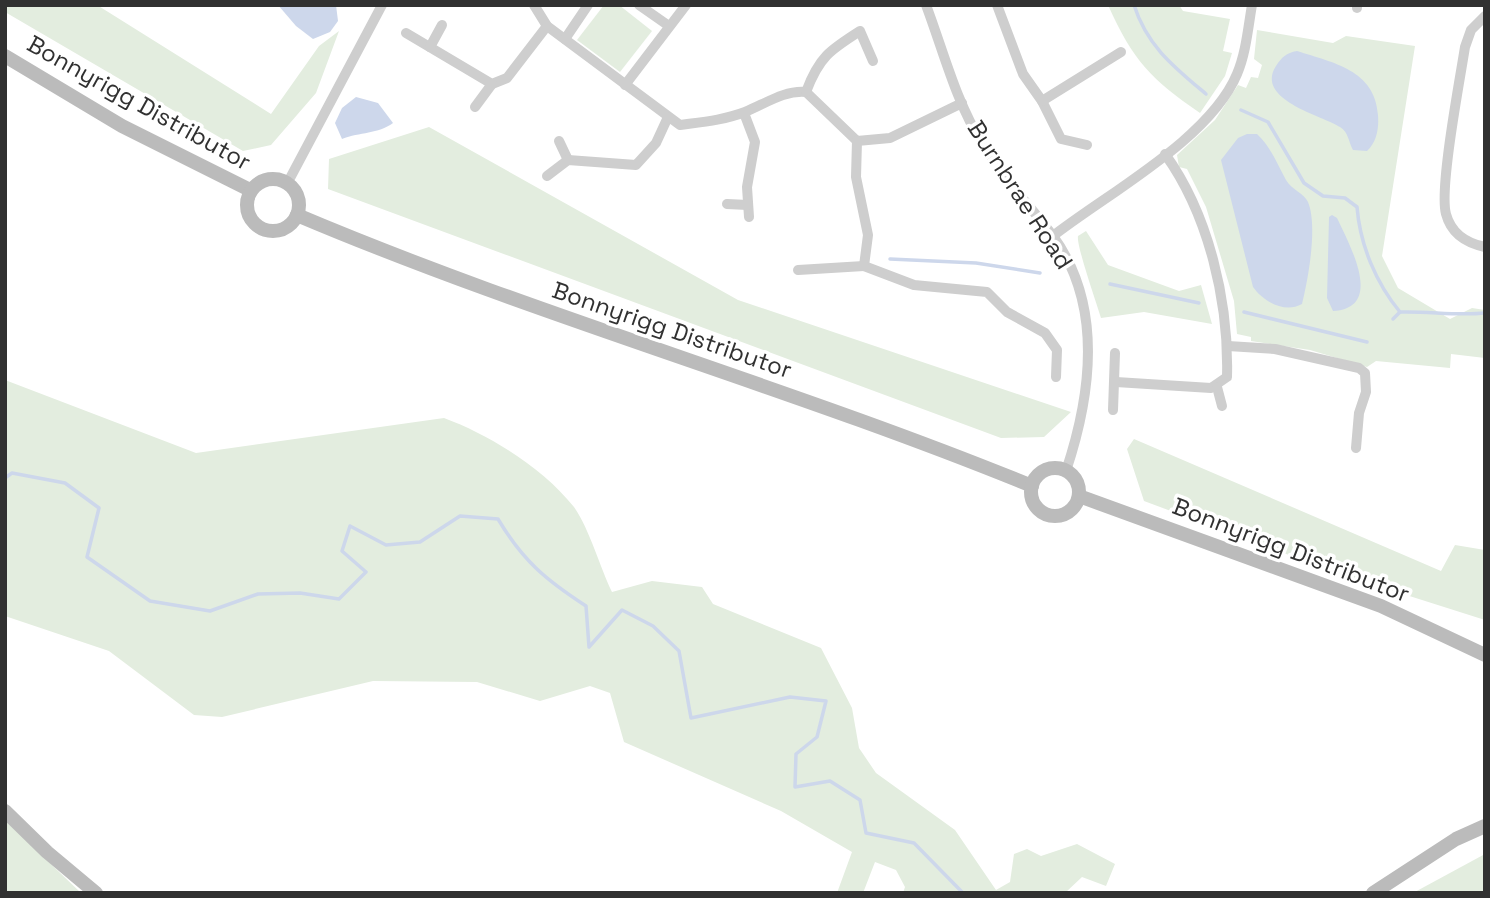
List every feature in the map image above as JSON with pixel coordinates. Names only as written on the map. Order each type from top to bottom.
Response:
[{"type":"main road","name":"Bonnyrigg Distributor","points":[[5,56],[122,126],[250,190]]},
{"type":"main road","name":"Bonnyrigg Distributor","points":[[288,182],[271,178],[260,181],[250,190],[247,200],[250,218],[265,230],[284,229],[298,215],[567,318],[880,428],[1032,486]]},
{"type":"main road","points":[[288,182],[298,194],[298,215]]},
{"type":"main road","points":[[1057,468],[1074,478],[1079,495],[1068,513],[1050,516],[1035,506],[1032,486],[1044,471],[1057,468]]},
{"type":"main road","name":"Bonnyrigg Distributor","points":[[1079,495],[1381,606],[1485,655]]},
{"type":"main road","points":[[5,811],[47,852],[96,893]]},
{"type":"main road","points":[[1373,893],[1456,839],[1485,826]]},
{"type":"street","points":[[288,182],[382,5]]},
{"type":"street","points":[[534,5],[547,26],[680,125],[715,121],[744,113],[793,91],[806,92],[857,141],[856,177],[868,236],[864,267]]},
{"type":"street","points":[[565,39],[589,5]]},
{"type":"street","points":[[639,5],[669,26]]},
{"type":"street","points":[[625,85],[686,5]]},
{"type":"street","name":"Burnbrae Road","points":[[926,5],[962,103],[980,141],[1011,187],[1053,236],[1073,274],[1083,311],[1088,352],[1087,396],[1066,471]]},
{"type":"street","points":[[997,5],[1023,74],[1042,101],[1061,138],[1087,145]]},
{"type":"street","points":[[1053,236],[1204,122],[1226,94],[1240,66],[1252,5]]},
{"type":"street","points":[[1485,16],[1471,30],[1465,47],[1444,205],[1455,233],[1469,243],[1485,247]]},
{"type":"street","points":[[430,47],[442,25]]},
{"type":"street","points":[[475,107],[492,84],[508,78],[547,26]]},
{"type":"street","points":[[806,92],[815,67],[827,52],[860,31],[873,61]]},
{"type":"street","points":[[406,33],[492,84]]},
{"type":"street","points":[[1042,101],[1122,52]]},
{"type":"street","points":[[857,141],[890,138],[962,103]]},
{"type":"street","points":[[744,113],[755,142],[747,187],[749,217]]},
{"type":"street","points":[[547,176],[568,160],[636,165],[656,143],[668,117]]},
{"type":"street","points":[[559,141],[568,160]]},
{"type":"street","points":[[1116,382],[1217,387],[1227,377],[1228,346],[1216,280],[1196,207],[1165,154]]},
{"type":"street","points":[[727,204],[748,205]]},
{"type":"street","points":[[798,270],[864,267],[914,285],[987,292],[1007,312],[1045,333],[1057,350],[1056,376]]},
{"type":"street","points":[[1228,346],[1276,349],[1359,368],[1365,373],[1367,383],[1359,413],[1356,449]]},
{"type":"street","points":[[1113,410],[1115,353]]},
{"type":"street","points":[[1217,387],[1222,406]]},
{"type":"green space","points":[[5,5],[97,5],[271,114],[319,46],[339,31],[316,93],[271,145],[243,151],[5,12]]},
{"type":"green space","points":[[604,5],[619,5],[652,31],[620,72],[577,40]]},
{"type":"green space","points":[[1108,5],[1179,5],[1183,11],[1230,19],[1223,51],[1232,53],[1225,76],[1200,113],[1168,90],[1145,67],[1126,41]]},
{"type":"green space","points":[[1257,30],[1333,43],[1346,36],[1415,46],[1382,256],[1398,288],[1450,319],[1472,308],[1485,310],[1485,358],[1451,354],[1450,368],[1376,361],[1367,367],[1310,350],[1251,341],[1251,337],[1237,334],[1234,301],[1206,207],[1187,169],[1179,167],[1177,155],[1215,120],[1238,85],[1246,88],[1251,77],[1258,78],[1262,65],[1254,59]]},
{"type":"green space","points":[[429,127],[738,300],[1071,412],[1044,437],[1001,438],[328,189],[329,159]]},
{"type":"green space","points":[[1086,231],[1108,265],[1179,291],[1201,285],[1212,324],[1144,312],[1101,318],[1078,242],[1078,236]]},
{"type":"green space","points":[[5,380],[196,453],[444,418],[462,425],[515,454],[547,479],[574,507],[585,526],[612,592],[652,581],[702,587],[713,604],[821,648],[852,708],[859,748],[876,773],[955,830],[996,890],[1010,882],[1014,854],[1027,849],[1041,856],[1077,844],[1115,864],[1106,886],[1082,877],[1065,893],[903,893],[905,887],[896,870],[875,862],[863,893],[837,893],[852,852],[781,811],[624,742],[610,693],[590,686],[540,701],[477,682],[373,681],[222,717],[194,715],[109,651],[5,616]]},
{"type":"green space","points":[[1134,439],[1441,571],[1455,545],[1485,550],[1485,620],[1337,573],[1144,501],[1127,449]]},
{"type":"green space","points":[[5,820],[81,893],[5,893]]},
{"type":"green space","points":[[1485,854],[1485,893],[1413,893]]},
{"type":"water","points":[[278,5],[336,5],[338,21],[330,32],[313,39],[296,26]]},
{"type":"water","points":[[1297,51],[1350,71],[1361,78],[1369,88],[1375,100],[1378,125],[1375,139],[1367,151],[1353,150],[1343,129],[1294,105],[1274,88],[1272,78],[1276,66],[1285,56]]},
{"type":"water","points":[[356,97],[378,103],[393,123],[381,129],[342,139],[335,123],[342,108]]},
{"type":"water","points":[[1257,134],[1262,139],[1289,183],[1304,196],[1311,212],[1311,253],[1307,281],[1302,304],[1295,307],[1274,304],[1262,297],[1253,287],[1221,160],[1238,138]]},
{"type":"water","points":[[1332,215],[1337,218],[1355,259],[1361,288],[1357,299],[1349,307],[1333,311],[1327,298],[1329,217]]},
{"type":"waterway","points":[[1134,5],[1154,44],[1206,94]]},
{"type":"waterway","points":[[1241,110],[1268,122],[1304,183],[1323,196],[1345,198],[1357,207],[1371,263],[1391,301],[1400,312],[1485,313]]},
{"type":"waterway","points":[[890,259],[976,263],[1040,273]]},
{"type":"waterway","points":[[1110,284],[1199,303]]},
{"type":"waterway","points":[[1244,312],[1367,342]]},
{"type":"waterway","points":[[1393,319],[1400,312]]},
{"type":"waterway","points":[[5,478],[12,473],[65,483],[99,508],[87,557],[150,601],[210,611],[258,594],[300,593],[339,599],[366,572],[342,551],[350,526],[386,545],[420,542],[460,516],[498,519],[517,547],[536,568],[586,606],[589,647],[622,610],[653,626],[679,651],[691,718],[790,697],[826,701],[817,737],[796,754],[795,787],[830,781],[860,800],[866,833],[914,843],[963,893]]}]
